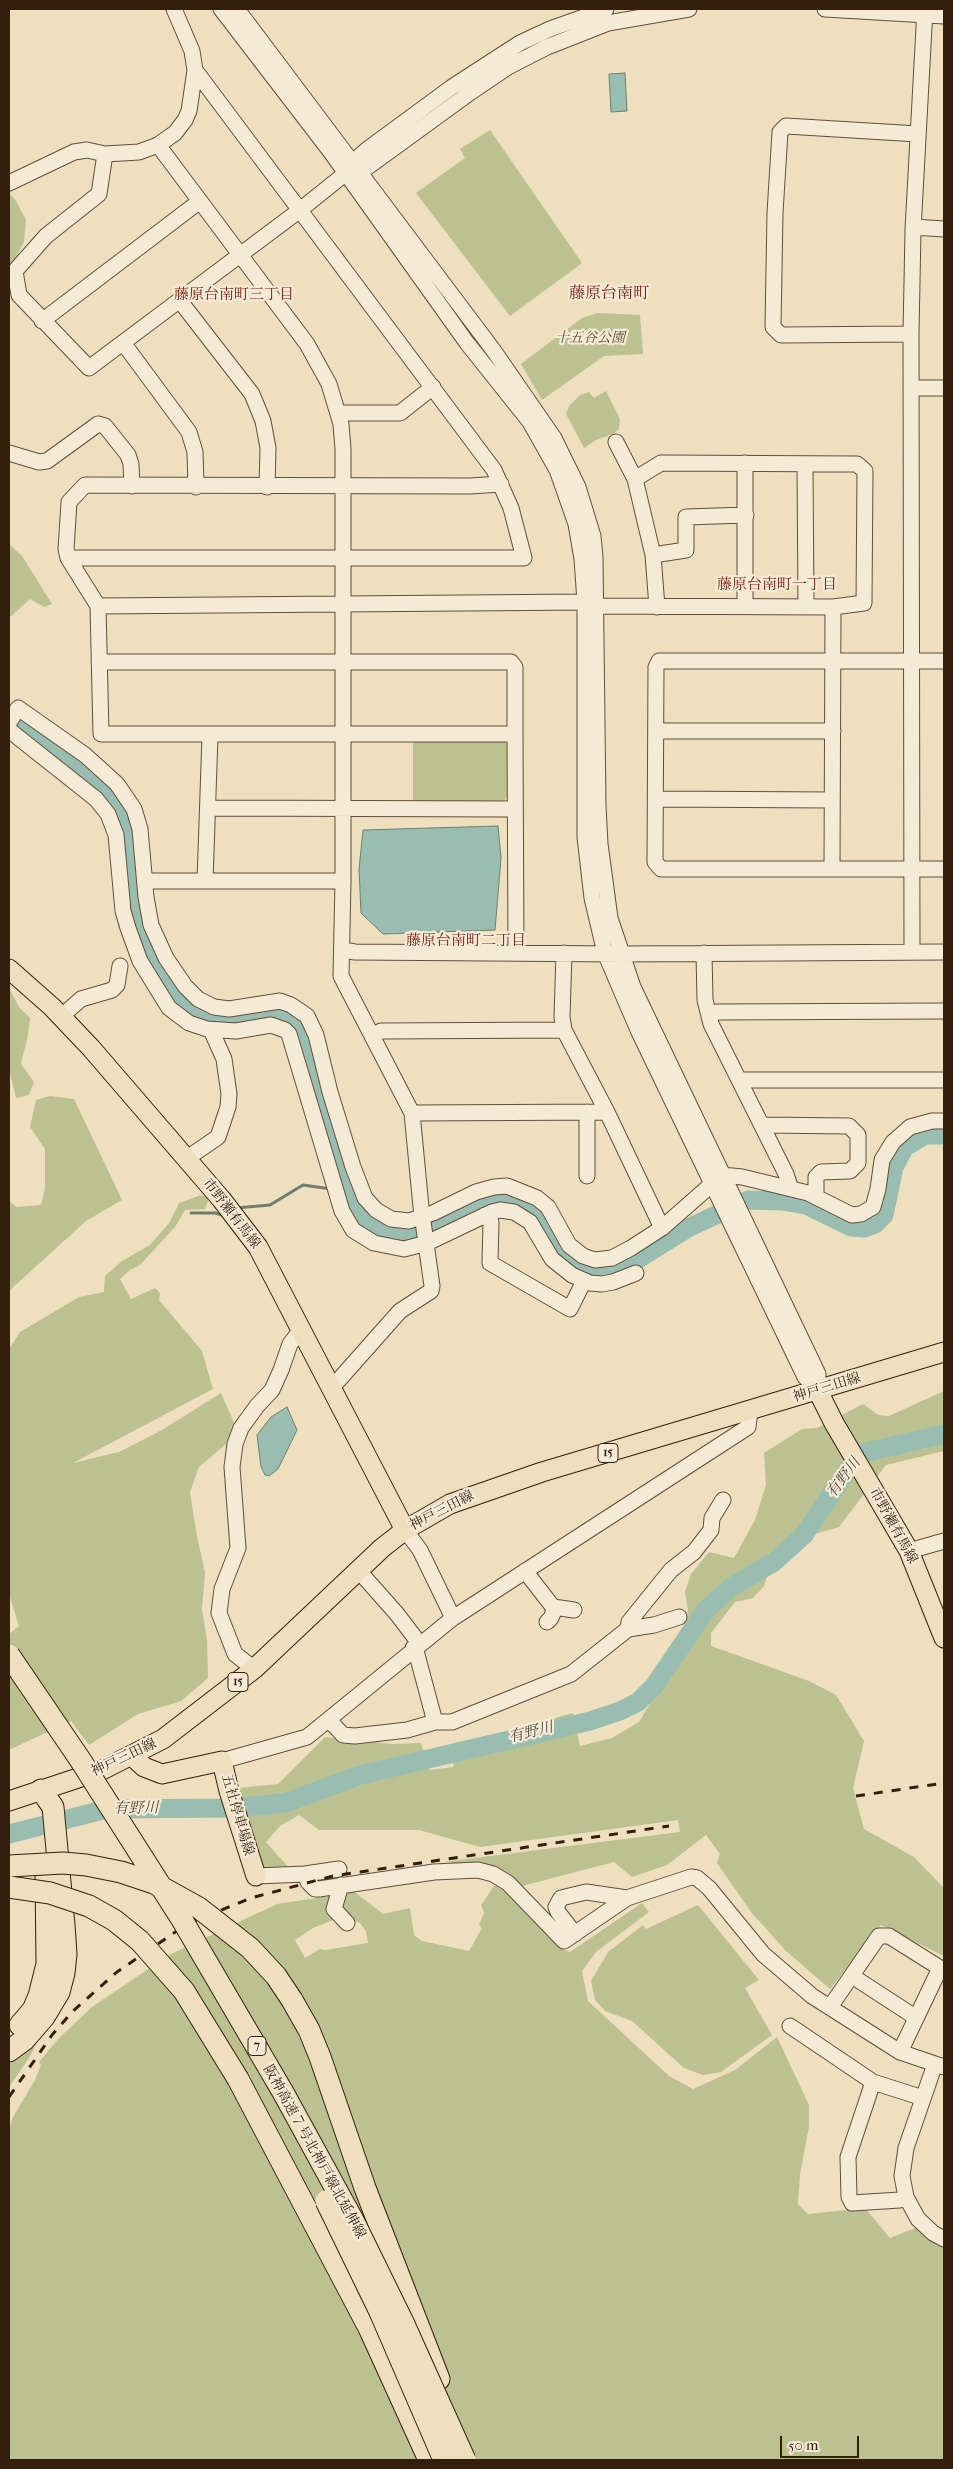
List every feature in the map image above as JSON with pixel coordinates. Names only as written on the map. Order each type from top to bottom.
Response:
[{"type":"highway","name":"阪神高速７号北神戸線北延伸線","points":[[9,1655],[81,1761],[181,1918],[284,2094],[354,2222],[403,2322],[457,2457]]},
{"type":"highway","name":"阪神高速７号北神戸線北延伸線","points":[[9,1678],[65,1758],[169,1918],[220,2006],[343,2233],[457,2457]]},
{"type":"highway","points":[[9,2051],[35,2029],[59,1992],[66,1954],[45,1802]]},
{"type":"highway","points":[[9,2034],[33,2010],[44,1980],[52,1856]]},
{"type":"highway","points":[[9,1866],[39,1863],[86,1865],[121,1872],[154,1883],[199,1908],[250,1948],[276,1976],[309,2030],[365,2188],[440,2381],[457,2457]]},
{"type":"highway","points":[[9,1887],[68,1898],[114,1920],[140,1941],[184,1991],[238,2079],[369,2328],[429,2460]]},
{"type":"main road","name":"市野瀬有馬線","points":[[9,969],[62,1016],[222,1200],[258,1247],[405,1530]]},
{"type":"main road","name":"神戸三田線","points":[[9,1801],[45,1802],[102,1770],[132,1756],[177,1729],[254,1669],[358,1570],[405,1530],[450,1504],[489,1488],[818,1392],[944,1352]]},
{"type":"main road","name":"市野瀬有馬線","points":[[818,1392],[834,1423],[910,1551],[944,1638]]},
{"type":"main road","name":"五社停車場線","points":[[132,1756],[144,1768],[162,1774],[222,1762],[243,1839],[256,1876]]},
{"type":"street","points":[[9,183],[74,152],[86,150],[104,154],[139,152],[167,141],[185,120],[192,94],[195,70],[192,51],[176,9]]},
{"type":"street","points":[[221,9],[353,169]]},
{"type":"street","points":[[237,9],[353,169],[467,342],[530,422],[557,470],[576,524],[591,604],[600,844],[610,918],[633,987],[721,1188]]},
{"type":"street","points":[[104,154],[99,194],[46,236],[15,271],[18,295],[89,368],[124,344],[300,210],[493,59],[550,29],[606,9]]},
{"type":"street","points":[[353,169],[508,67],[547,47],[608,23],[689,9]]},
{"type":"street","points":[[825,9],[924,12],[944,16]]},
{"type":"street","points":[[912,952],[911,334],[913,227],[924,12]]},
{"type":"street","points":[[68,558],[524,558],[518,529],[501,484],[471,437],[195,70]]},
{"type":"street","points":[[911,334],[781,335],[773,327],[774,213],[780,132],[786,126],[918,134]]},
{"type":"street","points":[[158,146],[241,255],[320,364],[329,384],[338,413],[343,448],[343,950],[341,976],[412,1113],[431,1291],[400,1311],[337,1382],[330,1386]]},
{"type":"street","points":[[42,321],[200,201]]},
{"type":"street","points":[[913,227],[944,229]]},
{"type":"street","points":[[180,301],[252,394],[263,421],[268,448],[267,487]]},
{"type":"street","points":[[124,344],[189,432],[195,452],[196,487]]},
{"type":"street","points":[[338,413],[400,413],[433,387]]},
{"type":"street","points":[[912,388],[944,388]]},
{"type":"street","points":[[9,453],[39,462],[47,461],[98,424],[105,426],[128,455],[131,464],[132,486]]},
{"type":"street","points":[[616,442],[636,479],[653,555],[657,607]]},
{"type":"street","points":[[98,606],[591,604],[657,607],[834,607],[864,603],[865,471],[857,464],[662,463],[636,479]]},
{"type":"street","points":[[744,464],[746,516],[745,606]]},
{"type":"street","points":[[805,464],[806,606]]},
{"type":"street","points":[[501,484],[470,486],[267,487],[85,485],[69,502],[66,549],[68,558],[98,606],[101,734],[210,736],[515,734]]},
{"type":"street","points":[[653,555],[686,550],[686,516],[746,516]]},
{"type":"street","points":[[591,604],[585,837],[592,898],[604,953],[735,1216],[805,1377],[818,1392]]},
{"type":"street","points":[[832,869],[834,607]]},
{"type":"street","points":[[944,661],[834,659],[659,661],[656,667],[655,862],[661,869],[944,869]]},
{"type":"street","points":[[100,662],[511,662],[515,666],[516,952]]},
{"type":"street","points":[[12,718],[18,708],[84,755],[117,784],[134,809],[140,829],[144,881],[152,925],[160,951],[185,986],[198,999],[214,1007],[229,1008],[280,1001],[307,1016],[316,1035],[330,1092],[353,1167],[365,1198],[376,1210],[391,1219],[424,1220],[476,1192],[494,1187],[508,1186],[537,1198],[548,1207],[569,1245],[583,1256],[595,1260],[612,1258],[662,1228],[721,1188],[791,1189],[816,1196],[852,1215],[868,1211],[873,1206],[876,1198],[882,1160],[893,1142],[910,1128],[932,1121],[944,1121]]},
{"type":"street","points":[[9,730],[87,791],[108,814],[116,835],[123,911],[142,960],[169,1008],[189,1023],[211,1030],[236,1031],[271,1025],[285,1030],[292,1040],[339,1204],[348,1223],[366,1240],[385,1247],[404,1249],[500,1210],[522,1216],[530,1222],[552,1259],[572,1275],[584,1281],[613,1282],[636,1272]]},
{"type":"street","points":[[656,731],[833,731]]},
{"type":"street","points":[[206,881],[210,736]]},
{"type":"street","points":[[656,799],[832,800]]},
{"type":"street","points":[[208,808],[514,809]]},
{"type":"street","points":[[144,881],[343,881]]},
{"type":"street","points":[[343,950],[355,952],[621,954],[944,952]]},
{"type":"street","points":[[142,960],[160,951]]},
{"type":"street","points":[[704,952],[705,1000],[709,1017],[791,1189]]},
{"type":"street","points":[[564,953],[562,1018],[564,1030],[607,1112],[662,1228]]},
{"type":"street","points":[[62,1016],[81,999],[112,990],[117,985],[120,966]]},
{"type":"street","points":[[709,1017],[717,1012],[944,1011]]},
{"type":"street","points":[[186,1159],[218,1137],[228,1107],[229,1094],[224,1059],[211,1030]]},
{"type":"street","points":[[372,1036],[381,1031],[564,1030]]},
{"type":"street","points":[[739,1080],[944,1080]]},
{"type":"street","points":[[586,1176],[587,1112]]},
{"type":"street","points":[[412,1113],[607,1112]]},
{"type":"street","points":[[762,1125],[849,1126],[858,1135],[858,1163],[850,1171],[822,1172],[816,1177],[816,1196]]},
{"type":"street","points":[[485,1216],[491,1222],[490,1262],[570,1309],[584,1281]]},
{"type":"street","points":[[254,1669],[235,1654],[219,1613],[222,1589],[238,1548],[232,1466],[235,1444],[241,1428],[256,1406],[272,1390],[282,1370],[290,1344],[301,1330]]},
{"type":"street","points":[[222,1762],[307,1737],[416,1646],[453,1618],[748,1427],[750,1411]]},
{"type":"street","points":[[628,1629],[629,1622],[671,1570],[694,1552],[711,1530],[712,1518],[723,1500]]},
{"type":"street","points":[[405,1530],[420,1550],[453,1618]]},
{"type":"street","points":[[910,1551],[944,1541]]},
{"type":"street","points":[[358,1570],[397,1614],[416,1646],[435,1722]]},
{"type":"street","points":[[526,1571],[556,1608],[574,1610]]},
{"type":"street","points":[[547,1622],[552,1618],[556,1608]]},
{"type":"street","points":[[329,1720],[343,1735],[355,1736],[407,1730],[435,1722],[452,1722],[571,1674],[628,1629],[654,1625],[679,1617]]},
{"type":"street","points":[[256,1876],[305,1874],[339,1869]]},
{"type":"street","points":[[305,1874],[308,1882],[315,1890],[434,1872],[467,1869],[486,1872],[508,1883],[569,1937]]},
{"type":"street","points":[[569,1937],[626,1898],[691,1877],[701,1880],[763,1954],[796,1983],[900,2052],[940,2066],[923,2098],[906,2148],[902,2176],[906,2197],[918,2219],[933,2233],[944,2239]]},
{"type":"street","points":[[342,1885],[334,1909],[347,1922]]},
{"type":"street","points":[[569,1937],[558,1912],[557,1904],[561,1898],[586,1892],[626,1898]]},
{"type":"street","points":[[830,2007],[879,1936],[889,1936],[940,1968],[915,2017],[900,2052]]},
{"type":"street","points":[[852,1976],[915,2017]]},
{"type":"street","points":[[790,2026],[873,2082],[923,2098]]},
{"type":"street","points":[[873,2082],[848,2157],[849,2197],[852,2203],[900,2200],[906,2197]]},
{"type":"green space","points":[[490,130],[582,263],[510,316],[416,193],[465,158],[460,149]]},
{"type":"green space","points":[[9,193],[16,201],[26,220],[24,242],[9,268]]},
{"type":"green space","name":"十五谷公園","points":[[598,313],[640,315],[643,354],[604,356],[542,400],[521,364],[582,318]]},
{"type":"green space","points":[[606,391],[620,419],[619,429],[613,434],[596,440],[584,448],[566,414],[569,406],[580,395],[589,392],[594,398]]},
{"type":"green space","points":[[9,544],[22,556],[52,604],[44,607],[30,599],[9,618]]},
{"type":"green space","points":[[504,740],[508,745],[508,795],[503,802],[413,805],[413,741]]},
{"type":"green space","points":[[9,988],[19,1007],[30,1018],[21,1064],[34,1082],[29,1095],[16,1098],[9,1070]]},
{"type":"green space","points":[[50,1096],[74,1099],[122,1200],[86,1221],[9,1291],[9,1201],[17,1207],[41,1205],[45,1188],[45,1149],[30,1127],[36,1100]]},
{"type":"green space","points":[[201,1195],[209,1198],[205,1209],[185,1210],[175,1227],[140,1265],[130,1270],[120,1279],[131,1299],[155,1288],[160,1293],[159,1300],[202,1351],[213,1389],[73,1463],[119,1452],[162,1430],[221,1393],[235,1425],[226,1444],[199,1467],[190,1492],[205,1573],[202,1609],[207,1641],[208,1678],[181,1701],[138,1714],[89,1745],[71,1721],[9,1750],[9,1634],[19,1626],[9,1594],[9,1349],[20,1332],[79,1297],[104,1292],[105,1276],[122,1261],[150,1245],[170,1222],[179,1203]]},
{"type":"green space","points":[[944,1391],[944,1451],[886,1465],[839,1527],[793,1540],[773,1557],[764,1586],[753,1598],[735,1602],[711,1633],[711,1646],[809,1681],[836,1695],[864,1741],[853,1788],[864,1829],[914,1857],[944,1888],[944,1956],[881,1925],[830,1989],[786,1951],[751,1912],[717,1863],[720,1854],[706,1835],[667,1865],[632,1877],[614,1862],[522,1886],[490,1866],[443,1862],[680,1832],[678,1820],[480,1847],[419,1830],[319,1830],[299,1815],[280,1826],[266,1842],[289,1868],[260,1872],[238,1788],[278,1784],[325,1737],[393,1744],[421,1743],[430,1770],[453,1767],[457,1745],[573,1713],[580,1746],[612,1738],[639,1722],[662,1684],[664,1659],[685,1629],[688,1611],[685,1592],[691,1574],[709,1552],[734,1558],[755,1520],[766,1485],[764,1453],[802,1429],[817,1428],[863,1404],[878,1415],[889,1416]]},
{"type":"green space","points":[[494,1886],[497,1886],[520,1903],[560,1948],[570,1952],[642,1903],[649,1912],[596,1952],[582,1971],[588,2001],[669,2076],[693,2089],[735,2070],[777,2037],[809,2105],[809,2127],[800,2174],[798,2204],[808,2214],[865,2208],[890,2238],[918,2227],[944,2245],[944,2460],[9,2460],[9,2129],[13,2117],[35,2080],[41,2065],[39,2062],[59,2038],[92,2007],[169,1955],[277,1904],[330,1896],[336,1919],[313,1928],[295,1940],[305,1958],[320,1949],[325,1950],[368,1943],[366,1931],[360,1923],[348,1918],[340,1908],[343,1892],[352,1890],[383,1914],[410,1908],[414,1935],[422,1941],[469,1951],[482,1928],[479,1925],[484,1913],[481,1905]]},
{"type":"green space","points":[[698,1905],[759,1980],[745,1988],[772,2035],[721,2072],[703,2075],[684,2068],[632,2021],[605,2011],[595,2000],[591,1981],[608,1952],[643,1925],[646,1929]]},
{"type":"green space","points":[[37,2043],[29,2058],[9,2087],[9,2064]]},
{"type":"water","points":[[625,73],[627,111],[611,112],[609,74]]},
{"type":"water","points":[[498,826],[501,858],[495,930],[383,934],[361,913],[359,869],[363,830]]},
{"type":"water","points":[[287,1407],[297,1430],[278,1469],[269,1476],[265,1475],[261,1467],[257,1435],[271,1417]]},
{"type":"waterway","points":[[9,719],[55,751],[115,806],[123,821],[129,883],[139,925],[157,975],[180,1004],[199,1017],[219,1022],[275,1016],[291,1022],[299,1035],[347,1195],[361,1218],[389,1234],[407,1236],[430,1229],[482,1204],[502,1199],[521,1204],[536,1216],[562,1254],[576,1265],[596,1274],[619,1271],[688,1228],[748,1200],[782,1201],[806,1205],[851,1227],[864,1228],[875,1224],[884,1215],[894,1167],[905,1147],[925,1135],[944,1135]]},
{"type":"waterway","points":[[236,1208],[270,1205],[303,1185],[331,1189]]},
{"type":"waterway","points":[[191,1213],[215,1213],[225,1216]]},
{"type":"waterway","name":"有野川","points":[[9,1834],[107,1809],[230,1808],[285,1803],[360,1775],[590,1721],[620,1711],[638,1702],[654,1686],[705,1611],[730,1588],[774,1562],[804,1535],[851,1465],[863,1453],[944,1434]]},
{"type":"railway","points":[[856,1796],[944,1783]]},
{"type":"railway","points":[[9,2097],[52,2035],[73,2011],[117,1972],[187,1924],[251,1898],[333,1876],[669,1826]]},
{"type":"district","name":"藤原台南町","points":[[609,294]]},
{"type":"district","name":"藤原台南町三丁目","points":[[234,295]]},
{"type":"district","name":"藤原台南町一丁目","points":[[777,585]]},
{"type":"district","name":"藤原台南町二丁目","points":[[466,941]]}]
